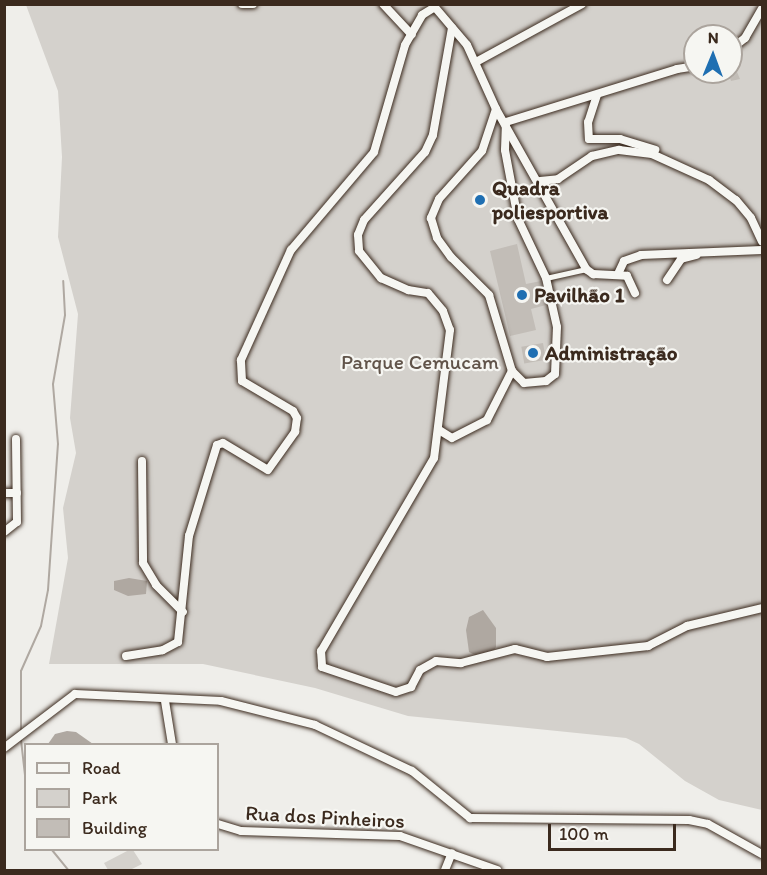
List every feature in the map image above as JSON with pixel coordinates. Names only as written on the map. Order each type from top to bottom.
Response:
[{"type":"street","points":[[242,4],[253,4]]},
{"type":"street","points":[[383,4],[411,35]]},
{"type":"street","points":[[476,62],[582,4]]},
{"type":"street","points":[[126,656],[173,647],[180,634],[189,536],[217,446],[223,443],[268,470],[286,448],[297,423],[293,411],[242,381],[241,360],[291,250],[374,152],[400,57],[422,15],[434,6],[467,45],[496,109],[540,181],[551,212],[586,269],[593,274],[618,274],[630,279],[635,293]]},
{"type":"street","points":[[743,40],[762,9]]},
{"type":"street","points":[[452,28],[433,135],[425,152],[364,220],[358,235],[359,251],[381,278],[408,290],[428,293],[443,311],[450,330],[434,458],[321,651],[322,667],[396,692],[411,687],[420,670],[436,661],[461,663],[515,649],[548,657],[648,646],[687,626],[762,608]]},
{"type":"street","points":[[506,122],[683,68]]},
{"type":"street","points":[[597,95],[588,122],[589,139],[620,139],[710,174],[738,197],[762,242]]},
{"type":"street","points":[[496,109],[482,151],[440,200],[431,218],[437,238],[451,257],[489,295],[512,371],[524,383],[546,381],[555,374],[557,327],[546,278],[518,219],[505,150],[506,122]]},
{"type":"street","points":[[540,181],[558,179],[592,156],[638,151],[709,180],[751,218]]},
{"type":"street","points":[[618,274],[624,261],[641,255],[676,250],[700,253],[762,250]]},
{"type":"street","points":[[667,280],[681,259],[700,253]]},
{"type":"street","points":[[546,278],[586,269]]},
{"type":"street","points":[[439,430],[452,438],[487,420],[512,371]]},
{"type":"street","points":[[4,532],[17,522],[16,439]]},
{"type":"street","points":[[142,461],[143,563],[156,585],[183,612]]},
{"type":"street","points":[[4,493],[17,493]]},
{"type":"street","points":[[4,748],[75,694],[221,701],[315,725],[412,771],[470,818],[689,820],[708,824],[762,854]]},
{"type":"street","points":[[165,700],[172,743]]},
{"type":"street","name":"Rua dos Pinheiros","points":[[219,824],[241,831],[400,836],[497,870]]},
{"type":"street","points":[[445,870],[452,853]]},
{"type":"green space","name":"Parque Cemucam","points":[[26,5],[762,5],[762,810],[719,800],[685,781],[639,744],[626,738],[408,716],[315,688],[203,664],[49,664],[68,558],[63,508],[76,453],[70,418],[78,314],[58,237],[62,157],[58,91]]},
{"type":"green space","points":[[127,851],[134,851],[142,864],[130,870],[108,870],[104,863]]},
{"type":"shaded area","points":[[129,578],[147,581],[146,594],[128,596],[114,590],[114,581]]},
{"type":"shaded area","points":[[483,610],[496,628],[496,647],[492,653],[477,656],[469,652],[466,630],[469,617]]},
{"type":"shaded area","points":[[67,731],[76,732],[92,743],[49,743],[55,734]]},
{"type":"building","name":"Pavilhão 1","points":[[517,244],[526,284],[541,281],[546,305],[531,309],[536,330],[510,336],[490,251]]},
{"type":"building","name":"Administração","points":[[543,343],[546,360],[524,364],[521,347]]},
{"type":"waterway","points":[[21,731],[21,671],[41,626],[48,590],[58,444],[53,384],[65,315],[63,281]]},
{"type":"waterway","points":[[21,740],[24,766]]},
{"type":"waterway","points":[[53,851],[68,870]]},
{"type":"place","name":"Quadra poliesportiva","points":[[480,200]]},
{"type":"place","name":"Pavilhão 1","points":[[522,295]]},
{"type":"place","name":"Administração","points":[[533,353]]}]
